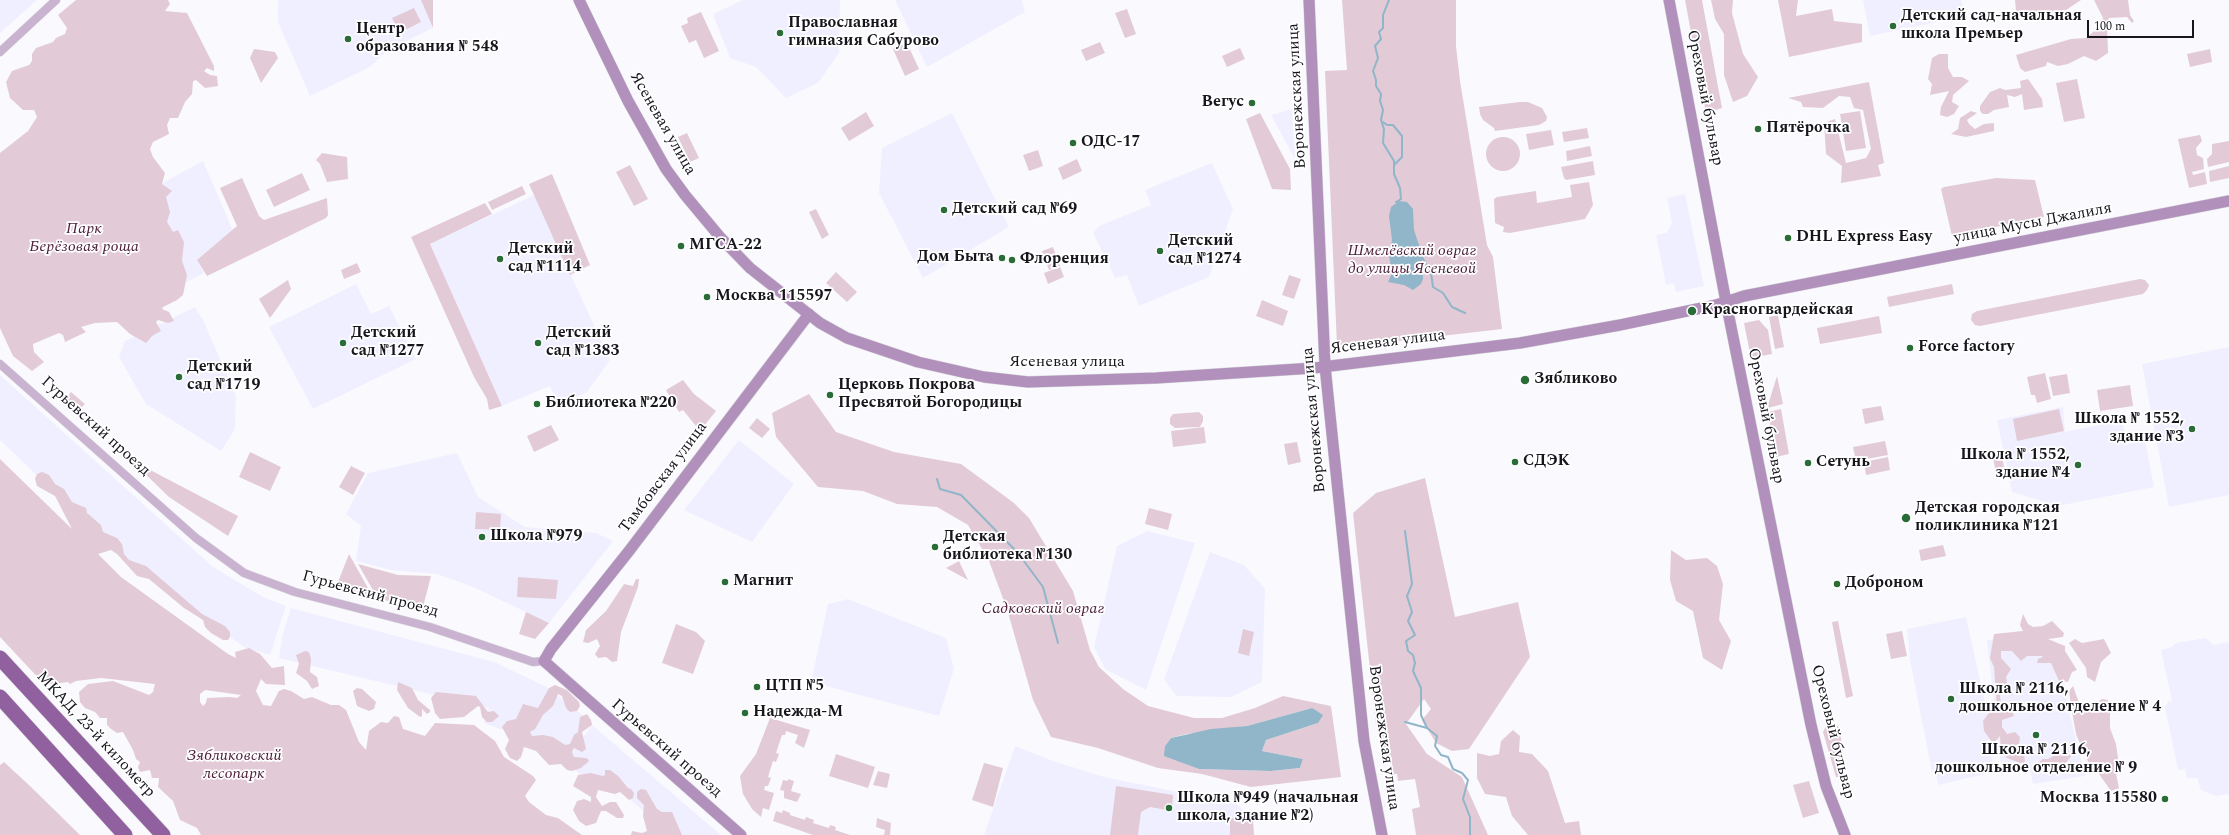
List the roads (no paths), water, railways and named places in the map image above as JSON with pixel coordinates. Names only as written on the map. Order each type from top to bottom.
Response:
[{"type":"highway","name":"МКАД, 23-й километр","points":[[0,658],[163,835]]},
{"type":"highway","points":[[0,697],[125,835]]},
{"type":"main road","name":"Ясеневая улица","points":[[579,0],[649,140],[685,195],[720,237],[750,268],[809,314],[847,338],[918,362],[984,377],[1028,382],[1156,378],[1325,366],[1520,343],[1620,325],[1726,302]]},
{"type":"main road","name":"Воронежская улица","points":[[1309,0],[1325,366],[1364,741],[1382,835]]},
{"type":"main road","name":"Ореховый бульвар","points":[[1669,0],[1726,302],[1811,725],[1826,786],[1845,835]]},
{"type":"main road","name":"улица Мусы Джалиля","points":[[1726,302],[1744,296],[2229,201]]},
{"type":"main road","name":"Тамбовская улица","points":[[544,661],[551,649],[629,551],[809,314]]},
{"type":"main road","name":"Гурьевский проезд","points":[[544,661],[741,835]]},
{"type":"street","points":[[0,52],[56,0]]},
{"type":"street","name":"Гурьевский проезд","points":[[0,364],[196,538],[244,573],[294,592],[430,628],[526,660],[544,661]]},
{"type":"water","points":[[1399,201],[1407,202],[1413,209],[1414,230],[1422,254],[1423,279],[1421,284],[1413,290],[1404,285],[1388,282],[1392,273],[1389,255],[1392,240],[1389,216],[1391,207]]},
{"type":"water","points":[[1312,708],[1323,715],[1318,723],[1266,740],[1262,751],[1303,759],[1300,768],[1271,771],[1199,769],[1164,756],[1165,746],[1171,738],[1211,729],[1247,726]]},
{"type":"waterway","points":[[1389,0],[1383,15],[1383,28],[1379,32],[1381,39],[1375,46],[1378,58],[1373,71],[1376,86],[1381,94],[1380,101],[1383,110],[1381,120],[1384,129],[1383,143],[1394,161],[1394,174],[1400,188],[1401,199],[1396,202]]},
{"type":"waterway","points":[[1383,122],[1387,125],[1393,125],[1402,136],[1402,157],[1394,165]]},
{"type":"waterway","points":[[1422,257],[1431,273],[1433,287],[1443,293],[1452,307],[1465,313]]},
{"type":"waterway","points":[[937,479],[940,489],[961,495],[1018,553],[1043,587],[1058,643]]},
{"type":"waterway","points":[[1405,531],[1412,584],[1407,596],[1412,612],[1408,621],[1415,635],[1406,641],[1408,651],[1413,655],[1415,663],[1413,671],[1421,688],[1421,715],[1427,728],[1437,736],[1435,746],[1441,755],[1448,757],[1453,769],[1462,773],[1468,780],[1463,799],[1470,817],[1470,835]]},
{"type":"waterway","name":"Садковский овраг","points":[[1405,722],[1427,728]]},
{"type":"place","name":"Детский сад-начальная школа Премьер","points":[[1893,26]]},
{"type":"place","name":"Православная гимназия Сабурово","points":[[780,33]]},
{"type":"place","name":"Центр образования № 548","points":[[348,39]]},
{"type":"place","name":"Вегус","points":[[1252,103]]},
{"type":"place","name":"Пятёрочка","points":[[1758,129]]},
{"type":"place","name":"ОДС-17","points":[[1073,143]]},
{"type":"place","name":"Детский сад №69","points":[[944,210]]},
{"type":"place","name":"DHL Express Easy","points":[[1788,238]]},
{"type":"place","name":"МГСА-22","points":[[681,246]]},
{"type":"place","name":"Детский сад №1274","points":[[1160,251]]},
{"type":"place","name":"Дом Быта","points":[[1002,258]]},
{"type":"place","name":"Детский сад №1114","points":[[500,259]]},
{"type":"place","name":"Флоренция","points":[[1012,260]]},
{"type":"place","name":"Москва 115597","points":[[707,297]]},
{"type":"place","name":"Красногвардейская","points":[[1692,311]]},
{"type":"place","name":"Детский сад №1277","points":[[343,343]]},
{"type":"place","name":"Детский сад №1383","points":[[538,343]]},
{"type":"place","name":"Force factory","points":[[1910,348]]},
{"type":"place","name":"Детский сад №1719","points":[[179,377]]},
{"type":"place","name":"Зябликово","points":[[1525,380]]},
{"type":"place","name":"Церковь Покрова Пресвятой Богородицы","points":[[830,395]]},
{"type":"place","name":"Библиотека №220","points":[[537,404]]},
{"type":"place","name":"Школа № 1552, здание №3","points":[[2192,429]]},
{"type":"place","name":"СДЭК","points":[[1515,462]]},
{"type":"place","name":"Сетунь","points":[[1808,463]]},
{"type":"place","name":"Школа № 1552, здание №4","points":[[2078,465]]},
{"type":"place","name":"Детская городская поликлиника №121","points":[[1906,518]]},
{"type":"place","name":"Школа №979","points":[[482,537]]},
{"type":"place","name":"Детская библиотека №130","points":[[935,547]]},
{"type":"place","name":"Магнит","points":[[725,582]]},
{"type":"place","name":"Доброном","points":[[1837,584]]},
{"type":"place","name":"ЦТП №5","points":[[757,687]]},
{"type":"place","name":"Школа № 2116, дошкольное отделение № 4","points":[[1951,699]]},
{"type":"place","name":"Надежда-М","points":[[745,713]]},
{"type":"place","name":"Школа № 2116, дошкольное отделение № 9","points":[[2036,735]]},
{"type":"place","name":"Москва 115580","points":[[2165,799]]},
{"type":"place","name":"Школа №949 (начальная школа, здание №2)","points":[[1169,808]]},
{"type":"park label","name":"Парк Берёзовая роща","points":[[84,239]]},
{"type":"park label","name":"Шмелёвский овраг до улицы Ясеневой","points":[[1412,261]]},
{"type":"park label","name":"Зябликовский лесопарк","points":[[234,766]]}]
